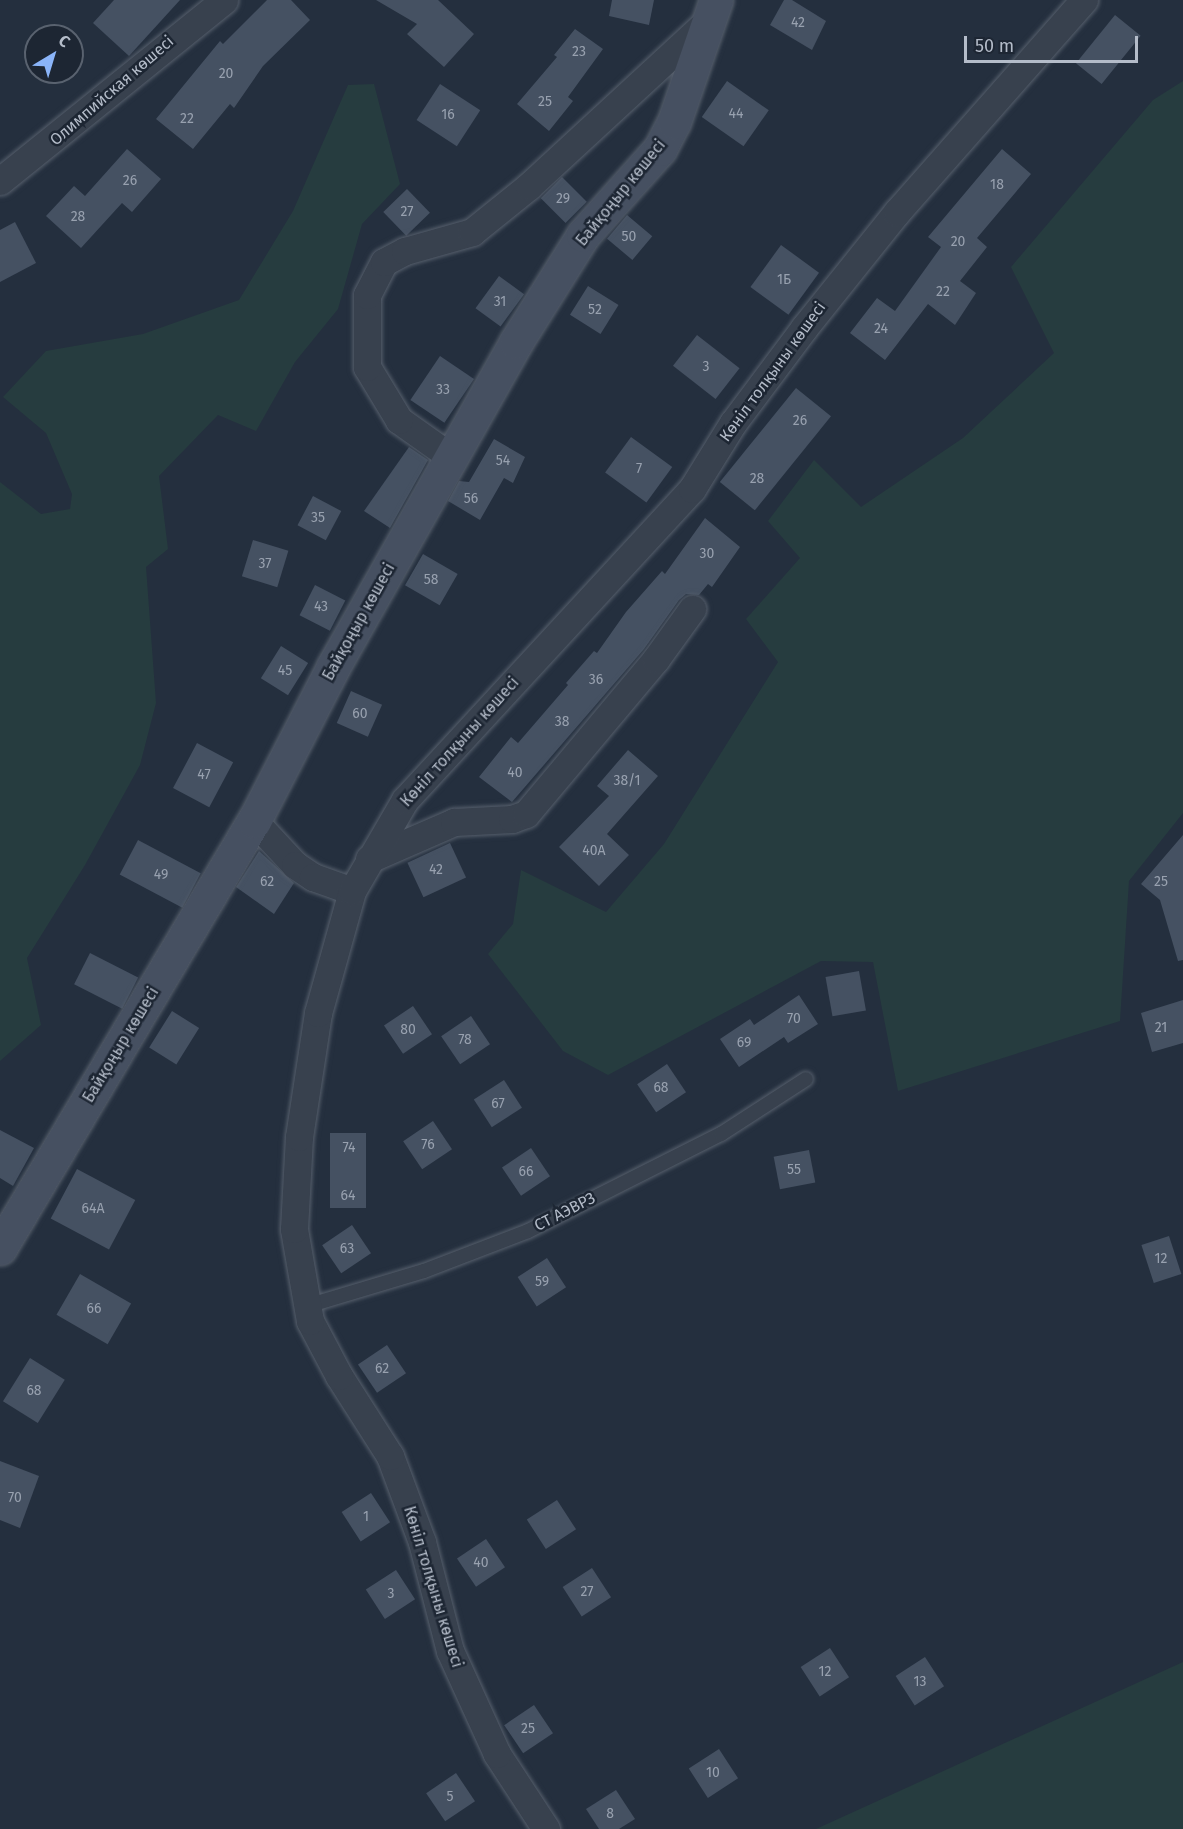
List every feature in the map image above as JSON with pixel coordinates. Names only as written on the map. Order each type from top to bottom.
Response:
[{"type":"street","name":"Олимпийская көшесі","points":[[0,181],[224,0]]},
{"type":"street","name":"Көніл толқыны көшесі","points":[[546,1829],[497,1754],[450,1651],[422,1542],[390,1456],[339,1376],[310,1321],[294,1229],[299,1137],[318,1013],[352,891],[405,800],[692,489],[733,423],[804,328],[897,212],[1084,0]]},
{"type":"street","points":[[451,457],[399,420],[367,367],[367,295],[384,262],[405,251],[472,232],[529,186],[713,10]]},
{"type":"street","name":"Байқоңыр көшесі","points":[[0,1248],[254,821],[333,667],[516,342],[583,236],[660,149],[674,123],[713,10]]},
{"type":"street","points":[[369,859],[454,822],[512,819],[526,814],[656,659],[692,609]]},
{"type":"street","points":[[254,821],[295,865],[313,877],[352,891]]},
{"type":"lane","name":"СТ АЭВРЗ","points":[[307,1306],[424,1271],[528,1231],[722,1134],[806,1079]]},
{"type":"green space","points":[[1183,81],[1183,813],[1129,881],[1120,1021],[898,1091],[873,962],[821,961],[608,1075],[563,1051],[488,954],[513,924],[521,870],[606,912],[664,844],[778,662],[746,619],[800,558],[768,521],[814,460],[861,507],[963,438],[1054,353],[1011,267],[1153,100]]},
{"type":"green space","points":[[374,84],[400,184],[362,224],[338,309],[295,362],[256,431],[218,415],[159,476],[168,549],[146,567],[156,703],[140,765],[85,865],[27,958],[41,1025],[0,1061],[0,482],[41,514],[70,509],[72,494],[46,433],[3,397],[46,351],[143,334],[239,300],[293,211],[348,85]]},
{"type":"green space","points":[[1183,1662],[1183,1829],[816,1829]]},
{"type":"building","points":[[114,0],[180,0],[129,56],[93,23]]},
{"type":"building","points":[[267,0],[291,0],[310,20],[263,66],[234,108],[230,104],[193,149],[156,119],[220,41],[223,44]]},
{"type":"building","points":[[376,0],[438,0],[474,34],[444,67],[407,34],[417,24]]},
{"type":"building","points":[[612,0],[654,0],[649,25],[609,16]]},
{"type":"building","points":[[784,0],[792,0],[826,21],[812,50],[770,25]]},
{"type":"building","points":[[1115,15],[1141,36],[1102,84],[1076,63]]},
{"type":"building","points":[[575,29],[603,49],[568,97],[573,101],[549,131],[517,104],[557,57],[554,55]]},
{"type":"building","points":[[727,81],[769,110],[744,146],[702,117]]},
{"type":"building","points":[[440,84],[480,110],[457,146],[417,120]]},
{"type":"building","points":[[127,149],[161,179],[132,212],[122,203],[81,248],[46,216],[74,186],[85,196]]},
{"type":"building","points":[[1002,149],[1031,174],[977,238],[987,247],[960,281],[976,293],[955,325],[928,304],[885,360],[850,333],[877,298],[895,311],[941,247],[928,237]]},
{"type":"building","points":[[562,177],[587,202],[566,223],[541,198]]},
{"type":"building","points":[[407,189],[430,213],[406,236],[383,212]]},
{"type":"building","points":[[627,215],[652,236],[632,260],[607,239]]},
{"type":"building","points":[[15,222],[36,263],[0,282],[0,230]]},
{"type":"building","points":[[781,245],[819,273],[788,315],[750,287]]},
{"type":"building","points":[[499,276],[524,294],[501,327],[475,308]]},
{"type":"building","points":[[588,286],[619,305],[601,334],[570,315]]},
{"type":"building","points":[[697,335],[740,368],[716,399],[673,366]]},
{"type":"building","points":[[440,356],[474,379],[444,423],[410,400]]},
{"type":"building","points":[[796,388],[831,416],[755,510],[720,482]]},
{"type":"building","points":[[631,437],[672,467],[646,503],[605,473]]},
{"type":"building","points":[[494,439],[525,457],[513,483],[504,478],[480,520],[448,501],[459,481],[469,482]]},
{"type":"building","points":[[409,447],[428,460],[390,528],[364,511]]},
{"type":"building","points":[[313,496],[341,511],[326,540],[298,525]]},
{"type":"building","points":[[705,518],[740,547],[712,587],[708,584],[699,595],[686,594],[679,600],[644,649],[512,802],[479,777],[511,737],[518,743],[594,651],[597,653],[626,612],[662,571],[665,574]]},
{"type":"building","points":[[253,540],[288,551],[277,587],[242,576]]},
{"type":"building","points":[[423,554],[458,574],[440,605],[405,585]]},
{"type":"building","points":[[315,585],[345,600],[330,631],[300,615]]},
{"type":"building","points":[[281,646],[308,663],[288,695],[261,678]]},
{"type":"building","points":[[351,691],[382,705],[368,737],[337,723]]},
{"type":"building","points":[[197,743],[233,762],[209,807],[173,788]]},
{"type":"building","points":[[628,750],[658,776],[607,834],[629,855],[599,886],[559,847],[609,796],[597,786]]},
{"type":"building","points":[[1183,835],[1183,960],[1178,961],[1160,900],[1141,884]]},
{"type":"building","points":[[138,840],[201,873],[182,908],[120,874]]},
{"type":"building","points":[[450,843],[466,877],[423,897],[407,863]]},
{"type":"building","points":[[259,851],[294,883],[274,914],[236,887]]},
{"type":"building","points":[[90,953],[138,978],[122,1009],[74,984]]},
{"type":"building","points":[[859,971],[866,1010],[832,1016],[826,977]]},
{"type":"building","points":[[799,995],[818,1024],[788,1043],[784,1037],[739,1067],[720,1039],[750,1019],[754,1025]]},
{"type":"building","points":[[1183,1000],[1183,1043],[1152,1052],[1141,1013]]},
{"type":"building","points":[[413,1006],[432,1034],[403,1054],[384,1026]]},
{"type":"building","points":[[172,1011],[199,1028],[176,1064],[149,1047]]},
{"type":"building","points":[[471,1016],[490,1044],[460,1064],[441,1036]]},
{"type":"building","points":[[667,1064],[686,1092],[656,1112],[637,1084]]},
{"type":"building","points":[[504,1080],[522,1108],[492,1127],[474,1100]]},
{"type":"building","points":[[433,1121],[452,1149],[422,1169],[403,1141]]},
{"type":"building","points":[[0,1130],[34,1148],[13,1186],[0,1178]]},
{"type":"building","points":[[330,1133],[366,1133],[366,1208],[330,1208]]},
{"type":"building","points":[[531,1148],[550,1176],[521,1196],[502,1168]]},
{"type":"building","points":[[809,1150],[815,1182],[780,1189],[774,1157]]},
{"type":"building","points":[[77,1169],[135,1200],[109,1249],[51,1218]]},
{"type":"building","points":[[352,1225],[371,1253],[341,1273],[322,1245]]},
{"type":"building","points":[[1169,1236],[1181,1274],[1154,1283],[1141,1245]]},
{"type":"building","points":[[547,1258],[566,1287],[537,1306],[518,1277]]},
{"type":"building","points":[[80,1274],[131,1304],[108,1344],[56,1315]]},
{"type":"building","points":[[387,1345],[406,1373],[377,1393],[358,1365]]},
{"type":"building","points":[[30,1358],[65,1380],[38,1423],[3,1401]]},
{"type":"building","points":[[0,1461],[39,1476],[20,1528],[0,1520]]},
{"type":"building","points":[[371,1493],[390,1522],[361,1541],[342,1512]]},
{"type":"building","points":[[557,1500],[576,1529],[546,1549],[527,1520]]},
{"type":"building","points":[[486,1539],[505,1567],[476,1587],[457,1559]]},
{"type":"building","points":[[592,1568],[611,1597],[582,1616],[563,1587]]},
{"type":"building","points":[[396,1570],[415,1599],[385,1619],[366,1590]]},
{"type":"building","points":[[830,1648],[849,1677],[820,1696],[801,1667]]},
{"type":"building","points":[[925,1657],[944,1686],[915,1705],[896,1676]]},
{"type":"building","points":[[534,1705],[553,1733],[523,1753],[504,1725]]},
{"type":"building","points":[[719,1749],[738,1778],[708,1798],[689,1769]]},
{"type":"building","points":[[456,1773],[475,1801],[445,1821],[426,1793]]},
{"type":"building","points":[[616,1790],[635,1819],[619,1829],[599,1829],[586,1809]]}]
